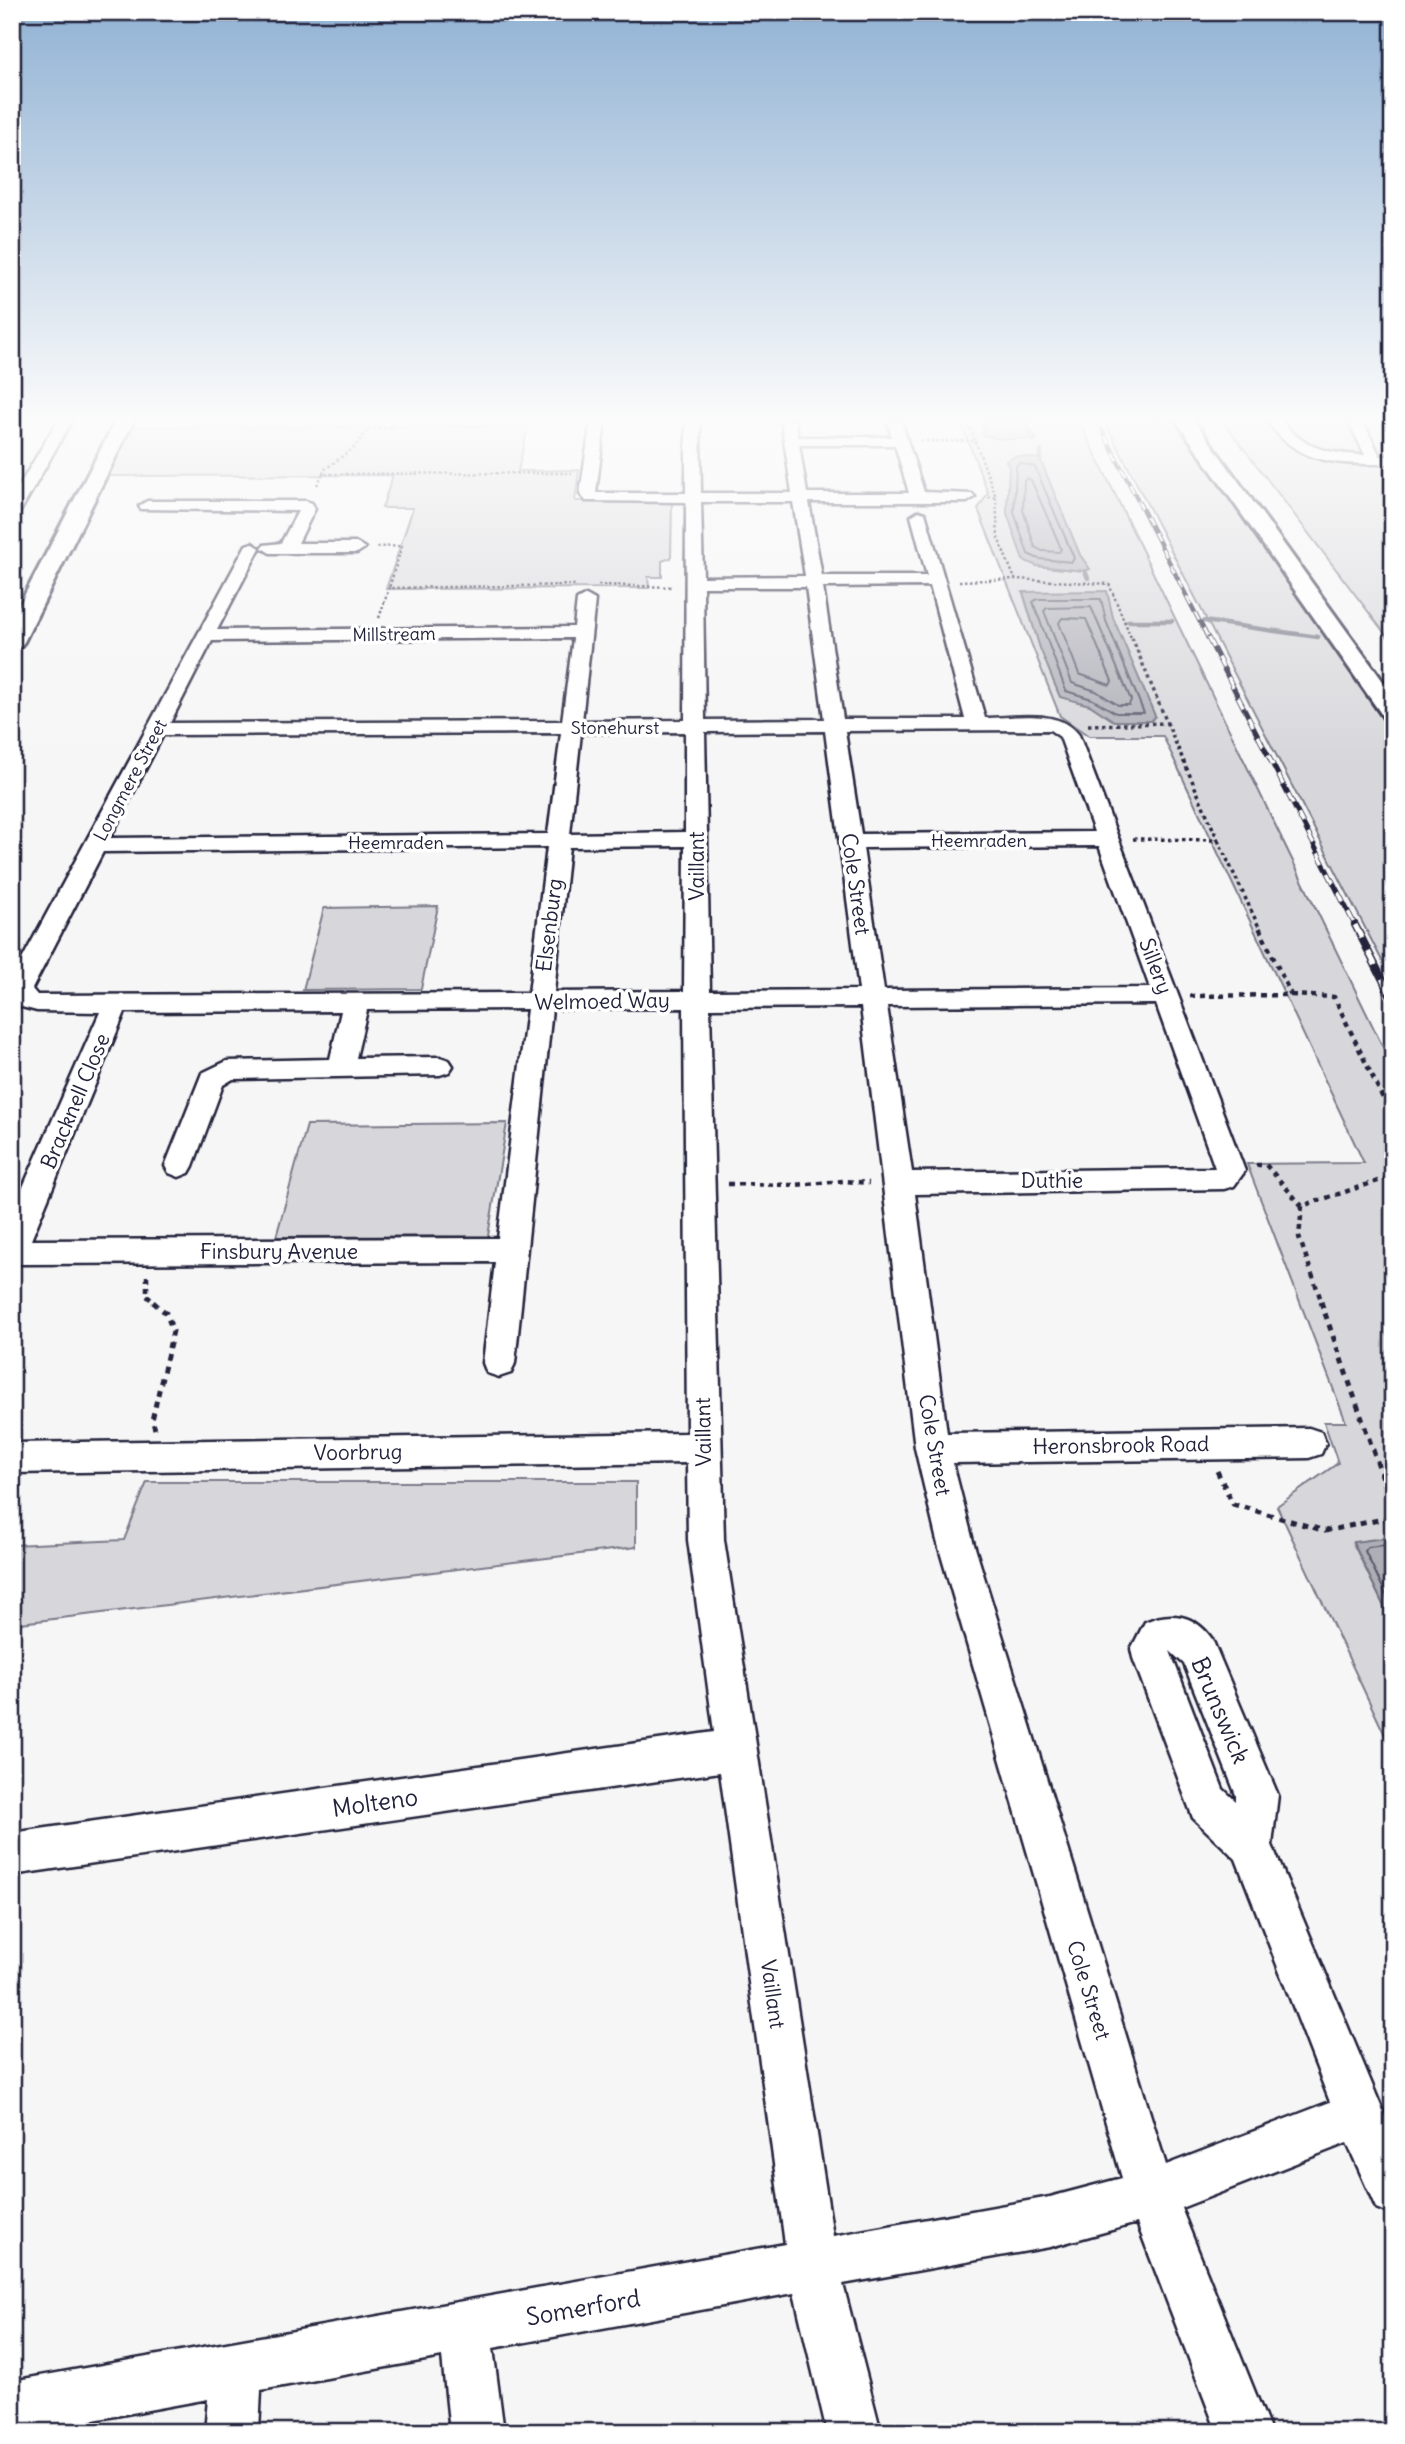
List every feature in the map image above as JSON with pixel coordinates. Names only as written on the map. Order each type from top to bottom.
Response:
[{"type":"main road","points":[[12,642],[64,534]]},
{"type":"main road","points":[[1266,534],[1393,713]]},
{"type":"street","points":[[287,548],[294,534]]},
{"type":"street","name":"Vaillant","points":[[694,534],[699,1184],[706,1541],[813,2266],[854,2432]]},
{"type":"street","name":"Cole Street","points":[[806,534],[899,1183],[932,1448],[975,1612],[1151,2195],[1244,2432]]},
{"type":"street","points":[[924,534],[977,725]]},
{"type":"street","points":[[249,536],[287,548],[357,548]]},
{"type":"street","name":"Longmere Street","points":[[37,1003],[23,999],[19,989],[206,636],[249,536]]},
{"type":"street","points":[[695,585],[937,581]]},
{"type":"street","name":"Elsenburg","points":[[499,1363],[588,592]]},
{"type":"street","name":"Millstream","points":[[206,636],[582,632]]},
{"type":"street","name":"Stonehurst","points":[[157,729],[977,725],[1064,730]]},
{"type":"street","name":"Sillery","points":[[1064,730],[1108,839],[1229,1163]]},
{"type":"street","name":"Heemraden","points":[[96,845],[696,839]]},
{"type":"street","name":"Heemraden","points":[[850,841],[1108,839]]},
{"type":"street","name":"Welmoed Way","points":[[37,1003],[1167,996]]},
{"type":"street","points":[[341,1067],[356,1003]]},
{"type":"street","name":"Bracknell Close","points":[[45,1253],[21,1252],[15,1245],[17,1236],[116,1004]]},
{"type":"street","points":[[179,1167],[208,1088],[221,1072],[234,1068],[440,1066]]},
{"type":"street","name":"Duthie","points":[[899,1183],[1205,1180],[1228,1175],[1231,1171],[1229,1163]]},
{"type":"street","name":"Finsbury Avenue","points":[[45,1253],[512,1250]]},
{"type":"street","name":"Heronsbrook Road","points":[[932,1448],[1310,1443]]},
{"type":"street","name":"Voorbrug","points":[[12,1458],[703,1448]]},
{"type":"street","name":"Molteno","points":[[12,1854],[738,1749]]},
{"type":"street","points":[[1251,1845],[1359,2115],[1393,2191]]},
{"type":"street","points":[[1151,2195],[1359,2115]]},
{"type":"street","name":"Somerford","points":[[12,2408],[1051,2222],[1151,2195]]},
{"type":"street","points":[[465,2327],[477,2432]]},
{"type":"street","points":[[232,2432],[236,2369]]},
{"type":"path","points":[[998,534],[1015,579]]},
{"type":"path","points":[[357,548],[402,546],[373,634]]},
{"type":"path","points":[[937,581],[1015,579],[1109,584],[1218,840],[1291,995]]},
{"type":"path","points":[[389,588],[588,592],[695,585]]},
{"type":"path","points":[[1064,730],[1167,723]]},
{"type":"path","points":[[1108,839],[1218,840]]},
{"type":"path","points":[[1167,996],[1334,997],[1393,1119]]},
{"type":"path","points":[[1229,1163],[1266,1165],[1303,1206]]},
{"type":"path","points":[[1303,1206],[1393,1176]]},
{"type":"path","points":[[699,1184],[795,1185],[844,1181],[899,1183]]},
{"type":"path","points":[[1303,1206],[1298,1237],[1393,1507]]},
{"type":"path","points":[[156,1252],[148,1274],[146,1291],[152,1303],[166,1313],[173,1331],[152,1420],[163,1455]]},
{"type":"path","points":[[1205,1444],[1233,1504],[1325,1531],[1393,1517]]},
{"type":"shaded area","points":[[404,534],[671,534],[671,558],[662,561],[662,577],[648,577],[649,588],[386,589]]},
{"type":"shaded area","points":[[988,534],[1019,534],[1037,566],[1085,571],[1089,568],[1071,534],[1134,534],[1393,1068],[1393,1381],[1384,1384],[1384,1402],[1393,1423],[1393,1537],[1353,1543],[1393,1625],[1393,1752],[1277,1506],[1338,1463],[1324,1422],[1346,1422],[1247,1164],[1364,1163],[1163,736],[1089,736],[1060,716]],"holes":[[[1107,592],[1113,618],[1155,716],[1114,721],[1090,705],[1060,697],[1040,648],[1023,593]]]},
{"type":"shaded area","points":[[1163,534],[1253,534],[1393,735],[1393,982]]},
{"type":"shaded area","points":[[1309,534],[1393,534],[1393,644]]},
{"type":"shaded area","points":[[438,906],[421,989],[303,990],[324,908]]},
{"type":"shaded area","points":[[507,1123],[488,1236],[276,1237],[307,1125]]},
{"type":"shaded area","points":[[147,1482],[636,1482],[636,1547],[12,1624],[12,1545],[124,1540]]},
{"type":"water","points":[[1014,534],[1071,534],[1080,555],[1090,569],[1085,571],[1037,566],[1023,560]]},
{"type":"water","points":[[1107,591],[1113,618],[1155,716],[1151,721],[1114,721],[1090,705],[1060,697],[1040,648],[1023,592]]},
{"type":"water","points":[[1393,1537],[1393,1625],[1353,1542]]},
{"type":"waterway","points":[[1085,571],[1088,578]]},
{"type":"waterway","points":[[1128,621],[1172,621]]},
{"type":"waterway","points":[[1204,621],[1318,637]]},
{"type":"railway","points":[[1155,534],[1209,640]]},
{"type":"railway","points":[[1208,638],[1356,927]]},
{"type":"railway","points":[[1355,925],[1393,1000]]}]
